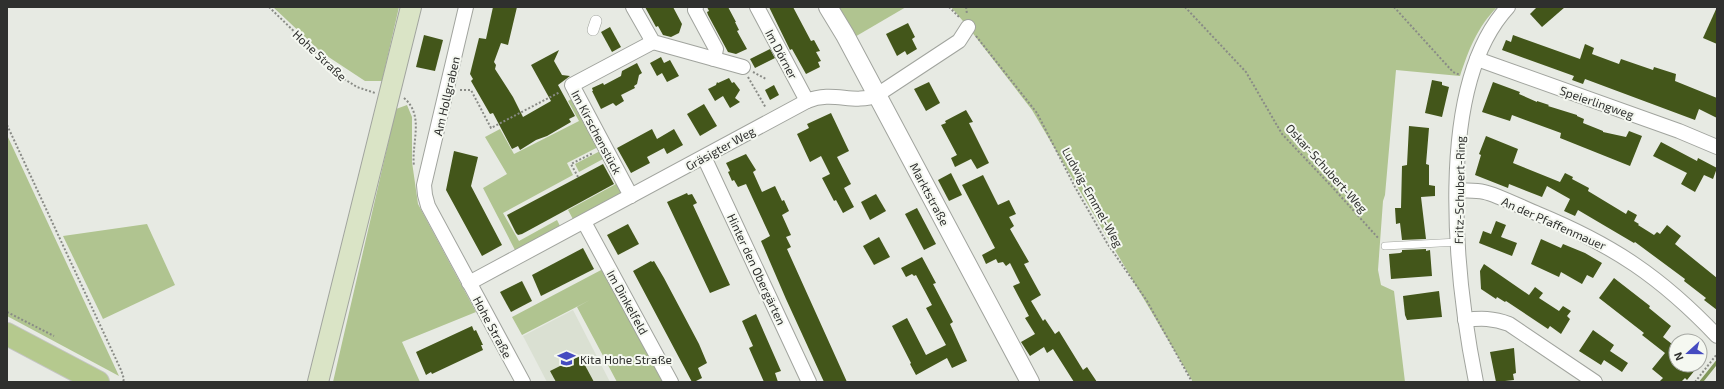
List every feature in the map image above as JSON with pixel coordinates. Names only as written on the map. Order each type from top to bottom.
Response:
[{"type":"main road","points":[[318,382],[410,7]]},
{"type":"main road","points":[[7,334],[98,382]]},
{"type":"street","name":"Am Hollgraben","points":[[424,185],[448,89],[466,7]]},
{"type":"street","points":[[633,7],[653,42],[743,67]]},
{"type":"street","points":[[696,7],[695,10],[716,49],[714,59]]},
{"type":"street","name":"Im Dörner","points":[[757,7],[807,101]]},
{"type":"street","name":"Marktstraße","points":[[828,7],[877,94],[1030,382]]},
{"type":"street","name":"Fritz-Schubert-Ring","points":[[1476,382],[1465,320],[1458,242],[1457,190],[1460,124],[1476,59],[1488,34],[1508,7]]},
{"type":"street","name":"Gräsigter Weg","points":[[469,283],[807,101],[823,96],[859,99],[869,98],[877,94],[959,41],[968,27]]},
{"type":"street","name":"Im Kirschenstück","points":[[630,196],[572,85],[653,42]]},
{"type":"street","name":"Speierlingweg","points":[[1476,59],[1679,131],[1717,147]]},
{"type":"street","name":"Hinter den Obergärten","points":[[704,157],[809,382]]},
{"type":"street","name":"Hohe Straße","points":[[424,185],[428,206],[523,382]]},
{"type":"street","name":"An der Pfaffenmauer","points":[[1457,190],[1484,192],[1571,228],[1616,251],[1674,294],[1717,336]]},
{"type":"street","name":"Im Dinkelfeld","points":[[584,222],[671,382]]},
{"type":"street","points":[[1465,320],[1482,318],[1497,319],[1509,324],[1595,382]]},
{"type":"lane","points":[[1385,246],[1458,242]]},
{"type":"path","name":"Hohe Straße","points":[[269,7],[348,82],[357,87],[389,96],[403,98],[414,109],[416,123],[414,162]]},
{"type":"path","name":"Oskar-Schubert-Weg","points":[[1185,7],[1246,72],[1282,134],[1385,246]]},
{"type":"path","points":[[1394,7],[1453,72],[1470,79]]},
{"type":"path","name":"Ludwig-Emmel-Weg","points":[[968,27],[1037,113],[1075,187],[1107,242],[1147,301],[1192,382]]},
{"type":"path","points":[[743,67],[773,119]]},
{"type":"path","points":[[448,89],[471,90],[492,128],[572,85]]},
{"type":"path","points":[[7,125],[121,370],[124,379],[123,382]]},
{"type":"path","points":[[578,177],[571,164],[604,147]]},
{"type":"path","points":[[7,312],[54,336]]},
{"type":"path","points":[[1695,382],[1717,354]]},
{"type":"shaded area","name":"Kita Hohe Straße","points":[[573,310],[610,382],[547,382],[523,336]]},
{"type":"green space","points":[[273,7],[399,7],[382,81],[365,81],[321,52]]},
{"type":"green space","points":[[834,7],[906,7],[853,38]]},
{"type":"green space","points":[[951,7],[1497,7],[1484,23],[1474,39],[1460,76],[1396,70],[1385,195],[1383,201],[1378,270],[1381,285],[1394,291],[1405,382],[1193,382],[1032,110]]},
{"type":"green space","points":[[575,97],[600,146],[567,163],[573,175],[503,213],[519,241],[557,220],[561,228],[516,252],[483,188],[507,174],[485,137],[500,129],[514,154],[579,121],[568,101]]},
{"type":"green space","points":[[407,105],[412,117],[412,162],[418,204],[476,312],[402,342],[420,382],[333,382],[396,109]]},
{"type":"green space","points":[[7,135],[119,376],[7,316]]},
{"type":"green space","points":[[604,149],[627,193],[574,221],[568,210],[616,184],[603,159],[579,172],[575,164]]},
{"type":"green space","points":[[147,224],[175,285],[103,319],[63,236]]},
{"type":"green space","points":[[603,269],[665,382],[617,382],[577,307],[590,300],[522,335],[512,317]]},
{"type":"building","points":[[493,7],[517,7],[508,45],[501,43],[494,62],[496,65],[495,69],[513,97],[523,117],[551,101],[531,65],[559,50],[554,61],[562,75],[570,76],[558,85],[575,116],[569,119],[571,122],[520,150],[518,146],[512,149],[493,113],[490,114],[471,81],[473,79],[470,74],[479,38],[486,39]]},
{"type":"building","points":[[645,7],[673,7],[682,24],[679,33],[671,37],[663,35],[658,26],[656,27]]},
{"type":"building","points":[[707,7],[728,7],[739,30],[737,31],[747,49],[736,54],[728,52],[708,15],[707,12],[709,11]]},
{"type":"building","points":[[769,7],[793,7],[811,41],[814,40],[820,51],[816,52],[821,61],[818,62],[820,67],[806,74],[792,49],[790,50]]},
{"type":"building","points":[[1537,7],[1565,7],[1542,27],[1530,14]]},
{"type":"building","points":[[1717,7],[1717,44],[1703,38]]},
{"type":"building","points":[[908,23],[915,37],[912,39],[917,49],[907,55],[905,51],[897,56],[886,34]]},
{"type":"building","points":[[610,27],[621,47],[612,52],[601,32]]},
{"type":"building","points":[[424,35],[443,40],[435,71],[416,67]]},
{"type":"building","points":[[1513,35],[1580,59],[1585,44],[1594,48],[1592,54],[1619,64],[1621,59],[1653,70],[1654,67],[1676,74],[1675,81],[1717,98],[1717,118],[1699,109],[1695,120],[1585,79],[1583,84],[1572,80],[1574,76],[1502,50],[1506,40],[1511,42]]},
{"type":"building","points":[[770,49],[775,58],[755,68],[750,59]]},
{"type":"building","points":[[661,57],[664,63],[670,60],[679,76],[667,82],[662,73],[657,76],[650,63]]},
{"type":"building","points":[[637,63],[642,73],[639,75],[637,84],[634,86],[635,88],[621,95],[624,101],[616,106],[613,103],[601,109],[592,88],[603,83],[604,85],[621,76],[622,71]]},
{"type":"building","points":[[729,78],[740,90],[735,98],[740,102],[730,108],[723,96],[715,101],[708,89],[716,85],[717,82],[718,83]]},
{"type":"building","points":[[1432,80],[1442,82],[1442,85],[1449,87],[1442,117],[1425,113]]},
{"type":"building","points":[[929,82],[940,103],[926,111],[914,89]]},
{"type":"building","points":[[1493,82],[1520,92],[1519,94],[1537,102],[1577,115],[1584,119],[1583,123],[1603,132],[1626,137],[1629,131],[1642,136],[1630,166],[1560,138],[1561,133],[1512,115],[1510,121],[1482,112]]},
{"type":"building","points":[[774,85],[779,95],[770,100],[765,90]]},
{"type":"building","points":[[704,104],[717,126],[700,136],[687,114]]},
{"type":"building","points":[[966,110],[973,122],[969,123],[989,163],[977,169],[971,159],[955,167],[951,158],[957,155],[941,125],[946,123],[945,121]]},
{"type":"building","points":[[831,113],[849,151],[837,157],[851,184],[844,188],[854,207],[843,213],[836,200],[834,201],[822,178],[830,174],[821,156],[810,162],[797,134],[809,128],[807,124]]},
{"type":"building","points":[[1409,126],[1429,128],[1426,164],[1429,165],[1429,185],[1435,186],[1435,196],[1421,197],[1426,239],[1402,240],[1400,223],[1396,224],[1395,208],[1401,208],[1402,166],[1407,165]]},
{"type":"building","points":[[652,129],[657,139],[674,129],[683,145],[667,154],[664,148],[647,157],[650,163],[631,173],[617,148]]},
{"type":"building","points":[[1486,136],[1518,149],[1513,163],[1560,182],[1565,173],[1573,177],[1572,179],[1589,188],[1588,191],[1626,214],[1628,210],[1637,215],[1634,221],[1654,235],[1657,232],[1660,234],[1667,225],[1681,236],[1675,244],[1717,278],[1717,310],[1704,300],[1706,298],[1684,281],[1685,279],[1635,242],[1634,243],[1578,210],[1575,216],[1564,211],[1570,199],[1547,186],[1542,197],[1509,184],[1508,188],[1475,175],[1481,155],[1479,154]]},
{"type":"building","points":[[1661,142],[1697,161],[1698,158],[1717,168],[1713,179],[1704,175],[1695,192],[1681,184],[1687,173],[1653,156]]},
{"type":"building","points":[[454,151],[478,157],[471,186],[502,245],[482,256],[446,190]]},
{"type":"building","points":[[746,154],[756,170],[753,172],[762,192],[775,186],[782,201],[784,200],[789,211],[782,215],[791,235],[786,237],[791,247],[787,249],[847,382],[824,382],[761,241],[770,236],[746,184],[738,187],[734,180],[732,181],[728,172],[730,171],[726,163]]},
{"type":"building","points":[[603,164],[614,184],[522,234],[518,235],[516,233],[507,215]]},
{"type":"building","points":[[951,173],[962,195],[949,201],[938,180]]},
{"type":"building","points":[[983,175],[998,205],[1009,200],[1016,214],[1009,217],[1014,226],[1010,229],[1029,262],[1024,264],[1041,295],[1031,301],[1043,321],[1045,319],[1055,334],[1059,331],[1083,370],[1087,367],[1097,382],[1074,382],[1053,349],[1047,353],[1044,347],[1030,356],[1021,342],[1035,334],[1025,318],[1029,316],[1013,286],[1020,283],[1010,263],[1006,266],[1003,262],[998,263],[996,259],[986,264],[982,255],[995,248],[962,185]]},
{"type":"building","points":[[687,193],[688,195],[692,194],[697,203],[693,205],[730,285],[710,293],[667,202]]},
{"type":"building","points":[[876,194],[886,211],[870,220],[861,202]]},
{"type":"building","points":[[917,208],[936,244],[924,250],[905,214]]},
{"type":"building","points":[[1496,221],[1506,225],[1501,237],[1517,243],[1512,256],[1479,243],[1483,231],[1491,234]]},
{"type":"building","points":[[628,224],[639,244],[618,255],[607,235]]},
{"type":"building","points":[[879,237],[890,257],[874,265],[863,246]]},
{"type":"building","points":[[1541,239],[1561,248],[1563,244],[1585,253],[1602,263],[1593,278],[1587,275],[1582,284],[1561,272],[1559,277],[1531,264]]},
{"type":"building","points":[[583,248],[594,269],[541,296],[532,275]]},
{"type":"building","points":[[1426,249],[1426,251],[1430,250],[1432,276],[1391,279],[1389,254],[1400,253],[1402,250]]},
{"type":"building","points":[[922,257],[936,283],[933,284],[953,322],[950,324],[967,361],[952,368],[947,358],[916,375],[892,326],[907,318],[926,355],[946,345],[926,308],[932,305],[916,275],[914,276],[912,274],[906,277],[901,268]]},
{"type":"building","points":[[651,261],[654,261],[664,278],[699,344],[707,363],[698,368],[702,378],[694,382],[692,382],[633,271]]},
{"type":"building","points":[[1484,264],[1529,295],[1535,287],[1543,293],[1539,298],[1559,311],[1563,306],[1571,311],[1567,316],[1570,319],[1561,334],[1550,326],[1548,329],[1506,301],[1505,302],[1497,297],[1496,299],[1481,289],[1480,271]]},
{"type":"building","points":[[1614,278],[1650,306],[1649,308],[1671,326],[1663,337],[1668,341],[1668,373],[1693,373],[1687,380],[1685,378],[1681,382],[1659,382],[1663,378],[1652,369],[1665,353],[1642,335],[1644,333],[1599,298]]},
{"type":"building","points":[[522,281],[532,301],[511,312],[500,292]]},
{"type":"building","points":[[1439,291],[1442,317],[1407,320],[1403,296]]},
{"type":"building","points":[[756,314],[781,371],[775,373],[778,382],[764,382],[749,348],[753,346],[742,321]]},
{"type":"building","points":[[472,326],[474,331],[476,330],[483,345],[481,345],[483,350],[432,374],[431,372],[426,375],[416,352]]},
{"type":"building","points":[[1593,330],[1614,345],[1610,351],[1628,363],[1622,372],[1604,360],[1601,365],[1579,351]]},
{"type":"building","points":[[1514,348],[1516,373],[1513,374],[1514,380],[1496,382],[1490,352]]},
{"type":"building","points":[[580,356],[594,382],[556,382],[550,371]]},
{"type":"waterway","points":[[1701,382],[1717,362]]},
{"type":"place","name":"Kita Hohe Straße","points":[[567,359]]}]
